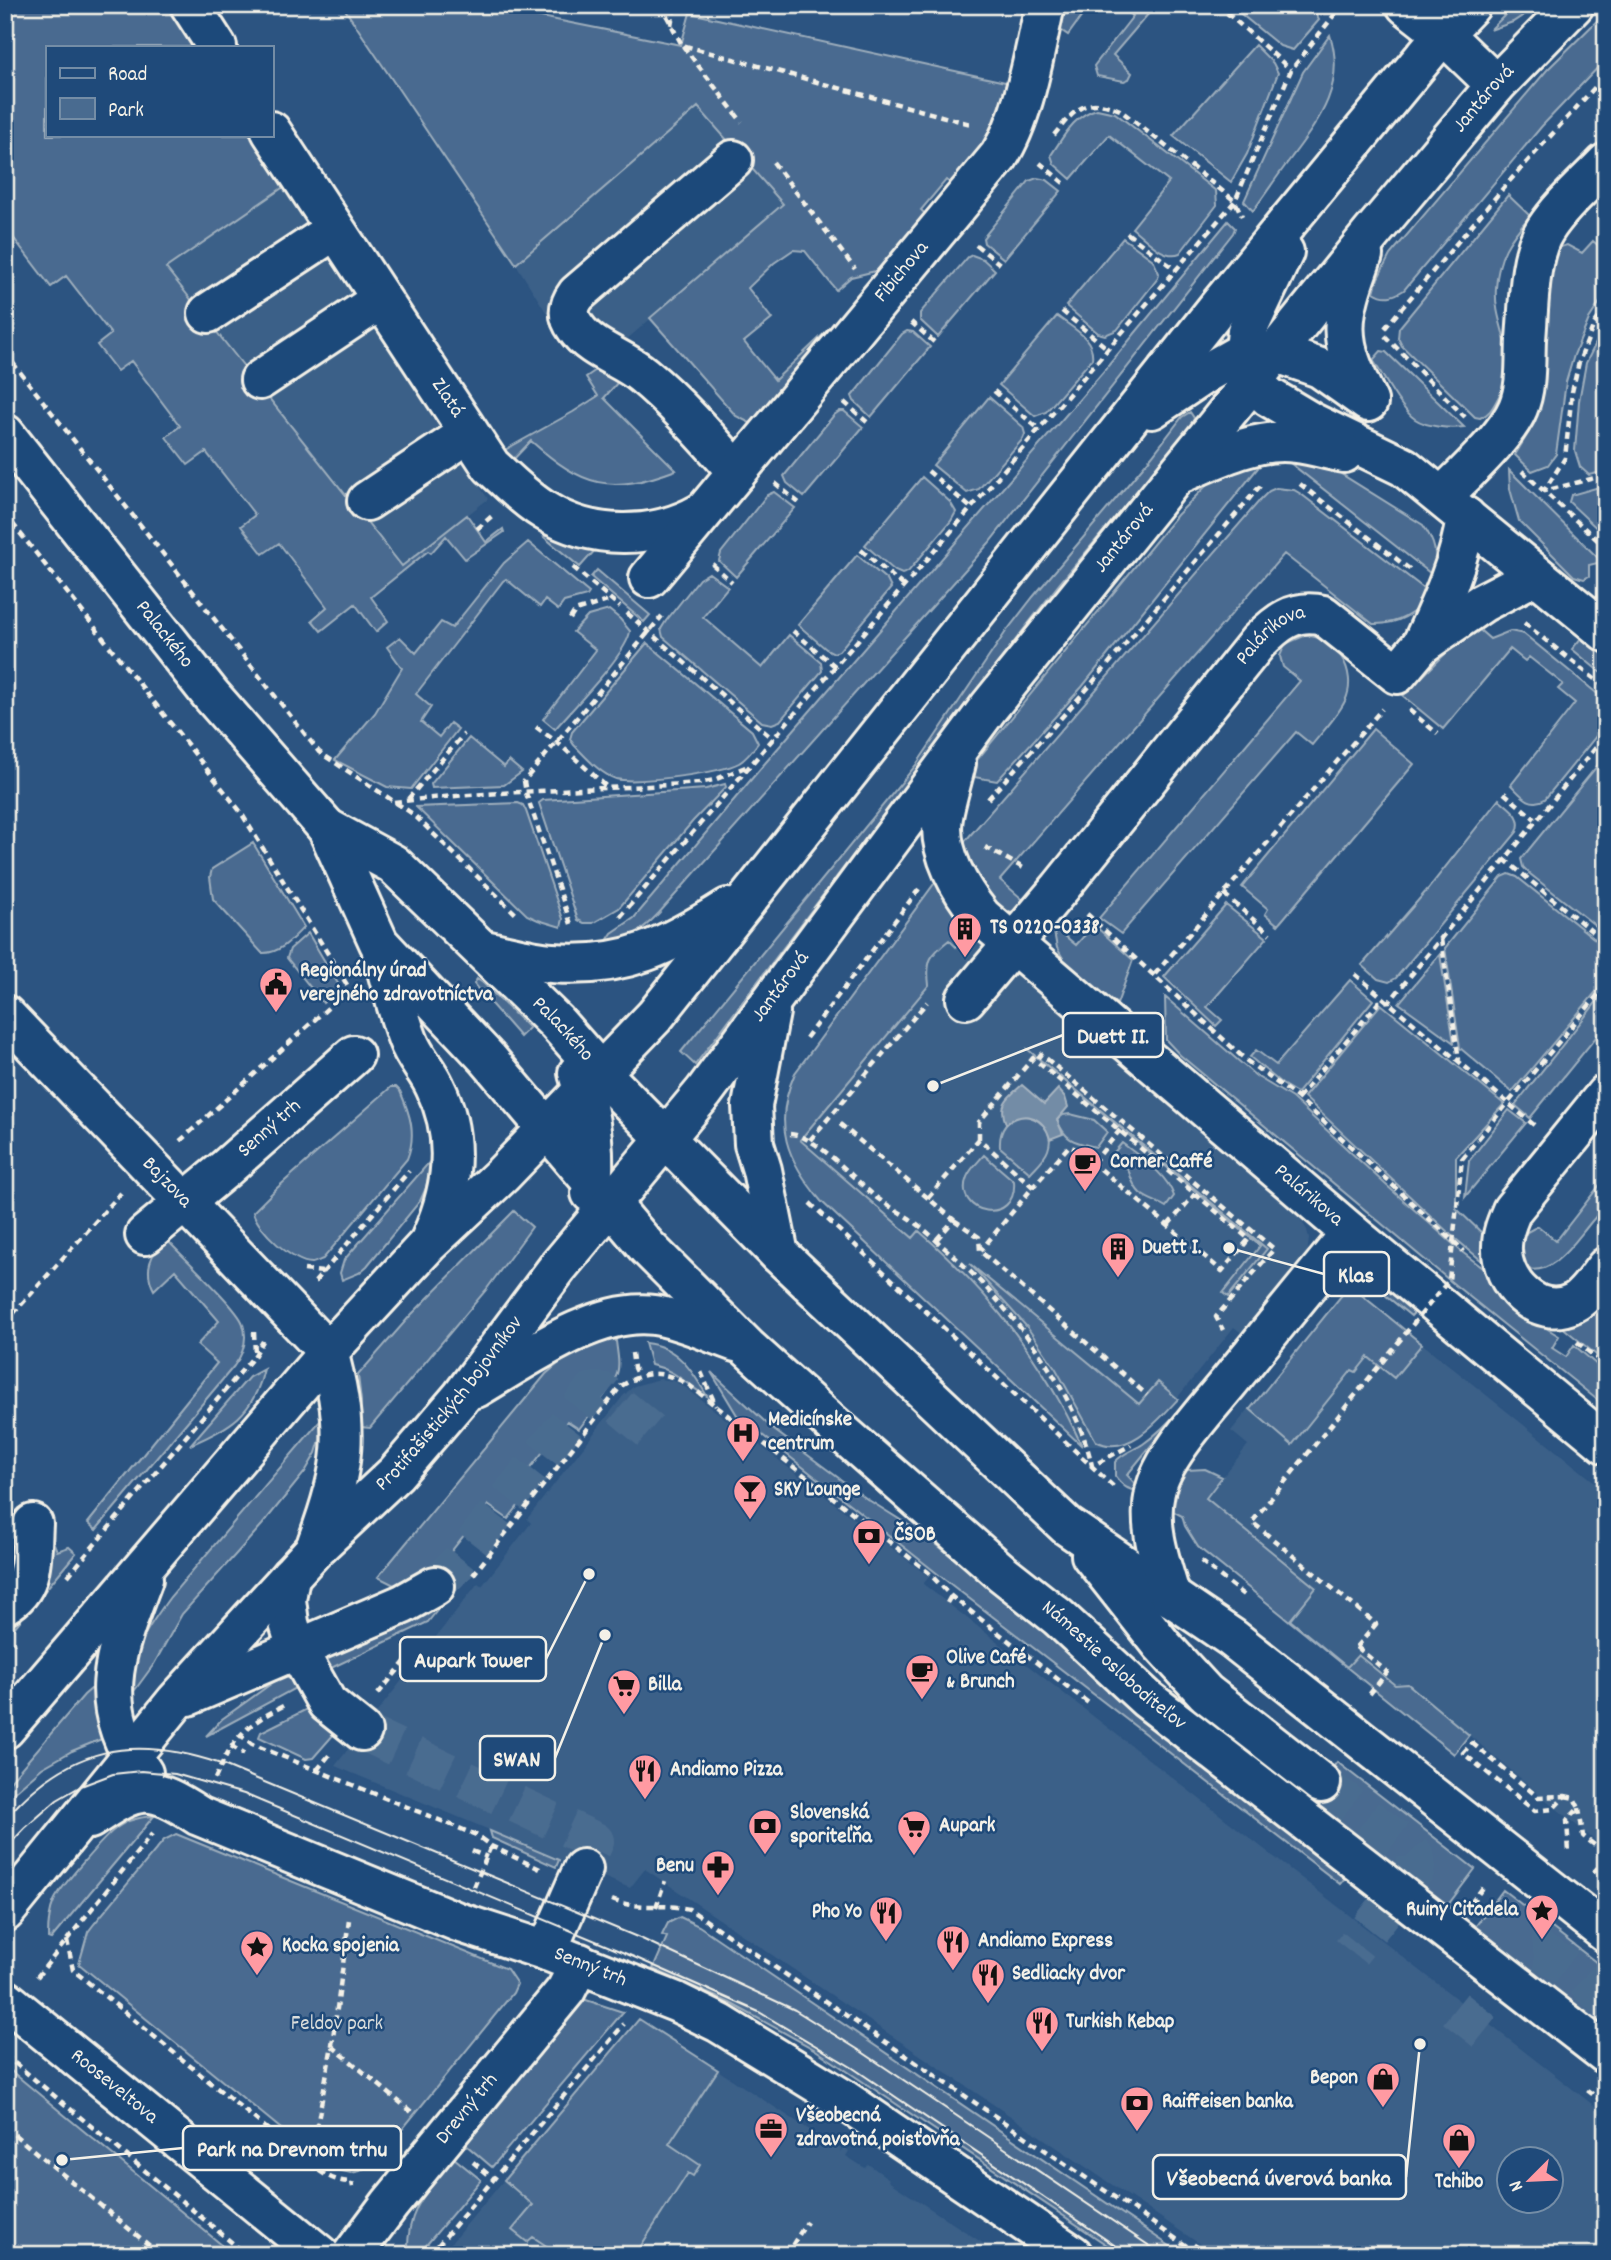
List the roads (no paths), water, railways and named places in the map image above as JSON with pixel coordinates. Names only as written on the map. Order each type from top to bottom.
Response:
[{"type":"street","points":[[190,5],[216,46]]},
{"type":"street","name":"Fibichova","points":[[657,595],[705,511],[755,476],[999,156],[1009,139],[1045,5]]},
{"type":"street","points":[[1406,5],[1443,34],[1496,85]]},
{"type":"street","points":[[604,1137],[640,1033],[1308,197],[1443,34],[1471,5]]},
{"type":"street","name":"Jantárová","points":[[604,1137],[704,1092],[959,747],[1175,475],[1256,362],[1370,234],[1496,85],[1574,5]]},
{"type":"street","name":"Zlatá","points":[[273,134],[491,466],[509,482],[546,513],[593,529],[646,533],[674,527],[705,511]]},
{"type":"street","points":[[733,160],[577,294],[571,302],[569,312],[578,331],[594,345],[624,360],[645,376],[710,440],[755,476]]},
{"type":"street","points":[[1454,507],[1492,444],[1518,408],[1522,392],[1536,250],[1544,231],[1606,163]]},
{"type":"street","points":[[1308,197],[1247,331],[1269,397],[1311,422],[1404,467],[1606,632]]},
{"type":"street","points":[[208,313],[335,230]]},
{"type":"street","points":[[1370,234],[1347,304],[1343,329],[1345,345],[1360,386],[1404,467]]},
{"type":"street","points":[[260,380],[380,300]]},
{"type":"street","points":[[1119,432],[1189,384],[1256,362],[1320,368],[1360,386]]},
{"type":"street","points":[[367,501],[469,433]]},
{"type":"street","name":"Palackého","points":[[5,434],[211,695],[284,782],[327,828],[393,864],[556,1022],[647,1247]]},
{"type":"street","points":[[1175,475],[1261,444],[1295,442],[1404,467]]},
{"type":"street","name":"Palárikova","points":[[1422,644],[1454,569],[1463,538],[1454,507]]},
{"type":"street","name":"Palárikova","points":[[1013,944],[1258,642],[1281,621],[1297,614],[1311,612],[1323,615],[1397,674],[1422,644],[1482,603],[1535,575]]},
{"type":"street","name":"Palárikova","points":[[959,747],[942,819],[944,849],[959,883],[974,907],[991,926],[1351,1233],[1606,1444]]},
{"type":"street","name":"Palackého","points":[[327,828],[379,943],[504,1078],[526,1098],[604,1137]]},
{"type":"street","points":[[483,950],[550,963],[622,959],[681,937],[754,891]]},
{"type":"street","points":[[379,943],[409,1042],[435,1086],[446,1112],[452,1166],[445,1204],[428,1244]]},
{"type":"street","points":[[951,995],[1013,944]]},
{"type":"street","points":[[773,1000],[752,1105],[754,1144],[779,1254]]},
{"type":"street","name":"Bajzova","points":[[5,1015],[328,1352]]},
{"type":"street","name":"Senný trh","points":[[145,1236],[354,1055]]},
{"type":"street","points":[[1606,1094],[1512,1210],[1502,1247],[1506,1268],[1524,1297],[1551,1308],[1576,1302],[1606,1267]]},
{"type":"street","points":[[5,1729],[328,1352],[428,1244],[502,1175],[604,1137],[708,1183],[779,1254],[1068,1526],[1162,1645],[1206,1693],[1321,1783]]},
{"type":"street","name":"Protifašistických bojovníkov","points":[[5,1912],[176,1701],[302,1563],[396,1473],[462,1396],[573,1248],[604,1137]]},
{"type":"street","points":[[1171,1597],[1158,1556],[1153,1509],[1157,1482],[1191,1428],[1351,1233]]},
{"type":"street","name":"Námestie osloboditeľov","points":[[647,1247],[747,1346],[1001,1572],[1058,1616],[1147,1699],[1606,2054]]},
{"type":"street","points":[[462,1396],[589,1325],[625,1315],[665,1317],[747,1346]]},
{"type":"street","name":"Protifašistických bojovníkov","points":[[302,1563],[333,1500],[340,1470],[342,1420],[337,1384],[328,1352]]},
{"type":"street","points":[[5,1604],[20,1594],[27,1582],[33,1524]]},
{"type":"street","points":[[1068,1526],[1232,1638],[1606,1933]]},
{"type":"street","points":[[152,1556],[118,1649],[112,1675],[112,1697],[117,1721],[132,1756],[148,1779],[165,1814]]},
{"type":"street","points":[[302,1563],[286,1600],[289,1623],[297,1649],[327,1703],[362,1731]]},
{"type":"street","points":[[176,1701],[403,1604],[435,1586]]},
{"type":"street","points":[[1058,1616],[1172,1678],[1206,1693]]},
{"type":"street","name":"Senný trh","points":[[71,1832],[121,1799],[149,1793],[165,1814],[199,1816],[458,1922],[564,1957],[676,2001],[719,2023],[843,2099],[1073,2255]]},
{"type":"street","name":"Drevný trh","points":[[352,2255],[566,1990],[564,1957],[583,1870]]},
{"type":"street","name":"Rooseveltova","points":[[9,2003],[320,2255]]},
{"type":"tunnel","points":[[435,1586],[457,1564],[592,1391],[602,1391],[664,1443]]},
{"type":"tunnel","points":[[362,1731],[595,1841],[583,1869]]},
{"type":"tunnel","points":[[1321,1783],[1405,1845],[1416,1857],[1416,1870],[1351,1952]]},
{"type":"tunnel","points":[[1458,2035],[1520,1957],[1531,1951],[1552,1958],[1606,1999]]},
{"type":"tram line","points":[[5,1819],[29,1794],[53,1775],[103,1753],[130,1749],[159,1750],[221,1764],[642,1939],[795,2010],[862,2052],[1163,2255]]},
{"type":"tram line","points":[[5,1849],[57,1800],[81,1786],[113,1774],[141,1771],[175,1774],[244,1794],[759,2012],[853,2068],[1129,2255]]},
{"type":"place","name":"TS 0220-0338","points":[[965,959]]},
{"type":"place","name":"Regionálny úrad verejného zdravotníctva","points":[[276,1014]]},
{"type":"place","name":"Duett II.","points":[[933,1086]]},
{"type":"place","name":"Corner Caffé","points":[[1085,1193]]},
{"type":"place","name":"Klas","points":[[1229,1248]]},
{"type":"place","name":"Duett I.","points":[[1118,1279]]},
{"type":"place","name":"Medicínske centrum","points":[[743,1463]]},
{"type":"place","name":"SKY Lounge","points":[[750,1521]]},
{"type":"place","name":"ČSOB","points":[[869,1566]]},
{"type":"place","name":"Aupark Tower","points":[[589,1574]]},
{"type":"place","name":"SWAN","points":[[605,1635]]},
{"type":"place","name":"Olive Café & Brunch","points":[[922,1701]]},
{"type":"place","name":"Billa","points":[[624,1716]]},
{"type":"place","name":"Andiamo Pizza","points":[[645,1801]]},
{"type":"place","name":"Slovenská sporiteľňa","points":[[765,1856]]},
{"type":"place","name":"Aupark","points":[[914,1857]]},
{"type":"place","name":"Benu","points":[[718,1897]]},
{"type":"place","name":"Ruiny Citadela","points":[[1542,1941]]},
{"type":"place","name":"Pho Yo","points":[[886,1943]]},
{"type":"place","name":"Andiamo Express","points":[[953,1972]]},
{"type":"place","name":"Kocka spojenia","points":[[257,1977]]},
{"type":"place","name":"Sedliacky dvor","points":[[988,2005]]},
{"type":"place","name":"Všeobecná úverová banka","points":[[1420,2044]]},
{"type":"place","name":"Turkish Kebap","points":[[1042,2053]]},
{"type":"place","name":"Bepon","points":[[1383,2109]]},
{"type":"place","name":"Raiffeisen banka","points":[[1137,2133]]},
{"type":"place","name":"Všeobecná zdravotná poisťovňa","points":[[771,2159]]},
{"type":"place","name":"Park na Drevnom trhu","points":[[62,2160]]},
{"type":"place","name":"Tchibo","points":[[1459,2170]]},
{"type":"park label","name":"Feldov park","points":[[337,2025]]}]
